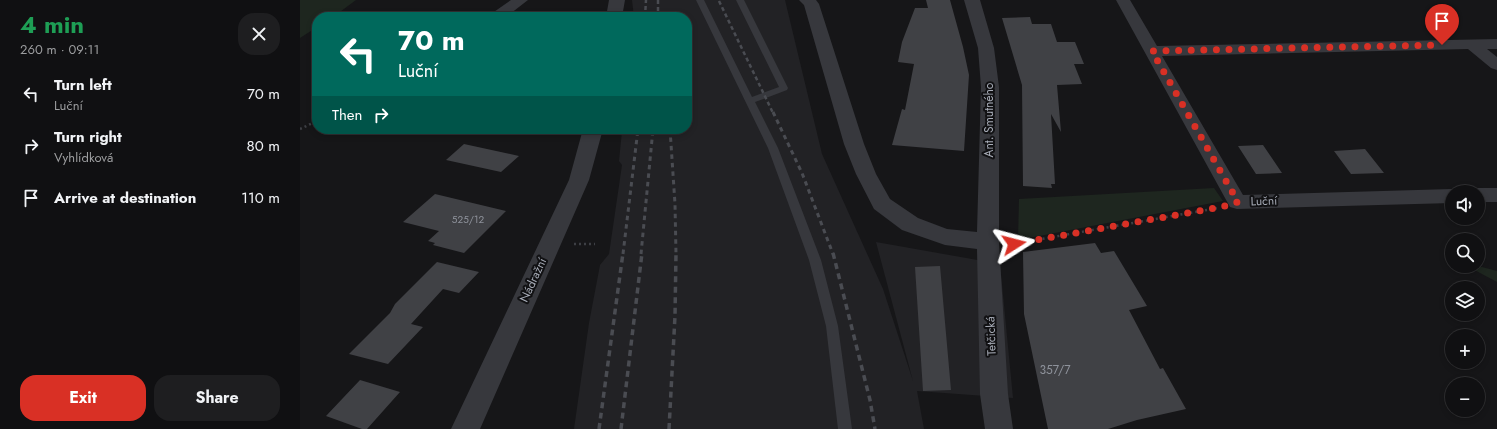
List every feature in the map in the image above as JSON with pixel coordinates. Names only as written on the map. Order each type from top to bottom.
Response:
[{"type":"street","points":[[503,12],[521,0]]},
{"type":"street","points":[[615,12],[617,0]]},
{"type":"street","points":[[807,0],[810,4],[854,144],[866,174],[882,204],[910,224],[945,237],[988,242]]},
{"type":"street","name":"Ant. Smutného","points":[[972,0],[986,48],[990,87],[988,242]]},
{"type":"street","name":"Luční","points":[[1122,0],[1238,202],[1445,196]]},
{"type":"street","points":[[1152,51],[1497,44]]},
{"type":"street","points":[[1472,45],[1497,65]]},
{"type":"street","name":"Nádražní","points":[[465,429],[576,186],[586,156],[591,134]]},
{"type":"street","points":[[1485,195],[1497,195]]},
{"type":"street","name":"Tetčická","points":[[988,242],[994,394],[999,429]]},
{"type":"lane","points":[[700,0],[773,148],[815,260],[832,326],[845,429]]},
{"type":"lane","points":[[740,0],[784,88],[749,101]]},
{"type":"path","points":[[300,129],[312,123]]},
{"type":"path","points":[[1014,244],[1221,207],[1238,202]]},
{"type":"shaded area","points":[[300,0],[356,0],[340,12],[312,12],[312,30],[300,38]]},
{"type":"shaded area","points":[[632,0],[785,0],[822,154],[883,289],[913,381],[876,242],[1000,264],[1013,398],[917,391],[924,429],[574,429],[589,323],[600,265],[609,254],[622,165],[619,161],[622,134],[692,134],[692,12],[633,12]]},
{"type":"shaded area","points":[[1214,188],[1223,201],[1018,240],[1019,199]]},
{"type":"shaded area","points":[[1485,268],[1497,271],[1497,282],[1480,273],[1485,273]]},
{"type":"building","points":[[926,0],[950,0],[963,47],[969,75],[964,151],[892,145],[902,109],[905,110],[914,64],[898,62],[902,42],[915,8],[928,8]]},
{"type":"building","points":[[1030,17],[1032,24],[1051,24],[1057,42],[1075,42],[1084,64],[1074,64],[1082,84],[1057,85],[1061,132],[1051,114],[1055,184],[1051,184],[1052,188],[1023,186],[1022,85],[1002,18]]},
{"type":"building","points":[[464,144],[519,156],[501,172],[446,160]]},
{"type":"building","points":[[1263,145],[1282,173],[1256,174],[1238,146]]},
{"type":"building","points":[[1365,149],[1384,173],[1351,174],[1334,151]]},
{"type":"building","points":[[435,194],[506,211],[464,253],[433,245],[435,243],[428,241],[439,231],[403,222]]},
{"type":"building","points":[[1095,243],[1101,253],[1114,251],[1147,306],[1129,310],[1160,369],[1163,368],[1186,409],[1137,420],[1108,429],[1048,429],[1024,314],[1023,252]]},
{"type":"building","points":[[437,262],[479,272],[459,293],[443,289],[411,324],[423,327],[388,364],[349,354],[390,313],[395,304]]},
{"type":"building","points":[[940,266],[951,390],[923,391],[915,267]]},
{"type":"building","points":[[360,380],[400,392],[367,429],[362,429],[326,416]]},
{"type":"railway","points":[[645,12],[646,0]]},
{"type":"railway","points":[[658,0],[658,12]]},
{"type":"railway","points":[[719,1],[773,113]]},
{"type":"railway","points":[[773,112],[802,173],[833,254]]},
{"type":"railway","points":[[623,254],[637,134]]},
{"type":"railway","points":[[641,254],[653,134]]},
{"type":"railway","points":[[670,134],[675,204],[676,254]]},
{"type":"railway","points":[[599,429],[623,253]]},
{"type":"railway","points":[[621,429],[642,253]]},
{"type":"railway","points":[[833,253],[870,400],[875,429]]},
{"type":"railway","points":[[669,429],[675,316],[676,254]]},
{"type":"route","points":[[1014,244],[1221,207],[1238,202],[1152,51],[1442,45]]}]
